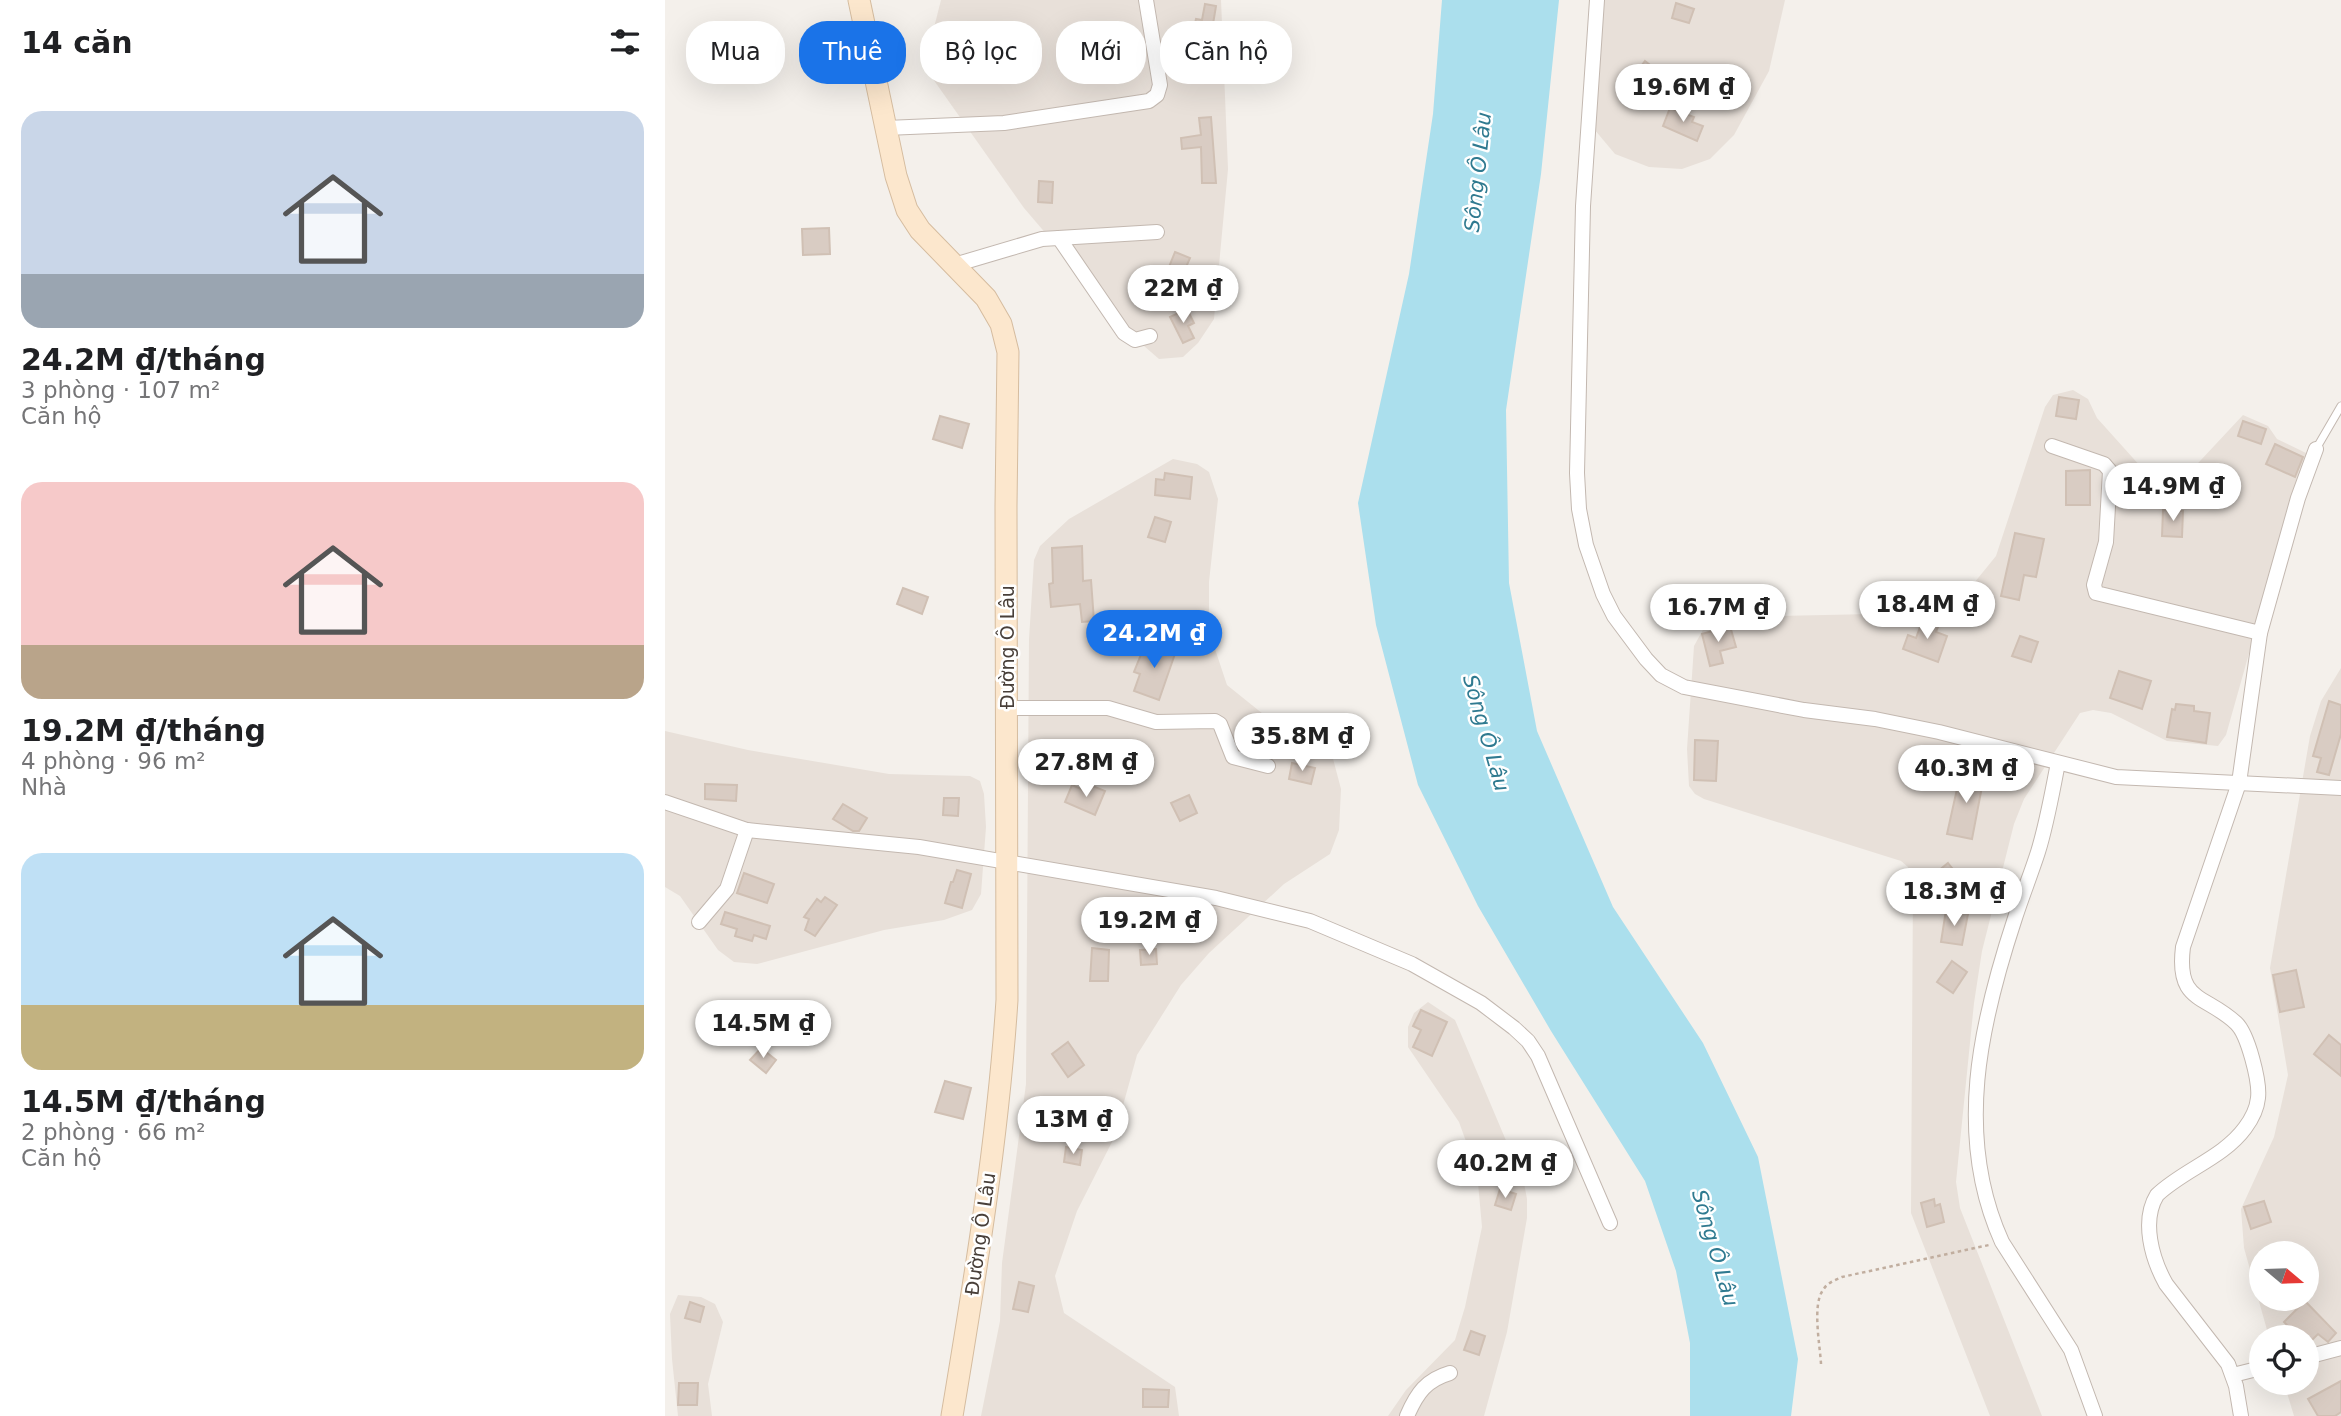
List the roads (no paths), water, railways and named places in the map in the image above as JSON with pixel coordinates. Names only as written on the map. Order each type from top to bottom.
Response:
[{"type":"main road","name":"Đường Ô Lâu","points":[[859,0],[886,128],[907,210],[920,230],[986,298],[1001,324],[1008,352],[1007,1000],[1003,1057],[974,1285],[952,1416]]},
{"type":"street","points":[[886,128],[1004,123],[1149,102],[1157,95],[1160,85],[1146,0]]},
{"type":"street","points":[[1597,0],[1583,206],[1577,473],[1579,509],[1585,545],[1603,594],[1614,616],[1646,659],[1661,674],[1684,687],[1804,710],[1901,724],[2116,777],[2341,788]]},
{"type":"street","points":[[954,265],[1032,241],[1157,232]]},
{"type":"street","points":[[1059,238],[1124,333],[1135,340],[1150,336]]},
{"type":"street","points":[[2052,446],[2104,464],[2110,471],[2106,542],[2094,585],[2096,593],[2260,633]]},
{"type":"street","points":[[2241,1416],[2233,1375],[2220,1353],[2159,1272],[2154,1259],[2148,1221],[2152,1203],[2157,1195],[2235,1140],[2246,1127],[2258,1100],[2258,1087],[2241,1029],[2229,1017],[2195,996],[2185,982],[2181,962],[2183,947],[2239,783],[2260,633],[2298,498],[2316,449]]},
{"type":"street","points":[[1007,708],[1108,708],[1156,722],[1215,721],[1220,724],[1233,757],[1268,766]]},
{"type":"street","points":[[2058,763],[2038,854],[1996,983],[1978,1066],[1976,1125],[1979,1170],[1985,1199],[2002,1242],[2071,1350],[2095,1416]]},
{"type":"street","points":[[665,802],[747,830],[919,847],[1216,898],[1310,921],[1412,964],[1470,997],[1528,1041],[1538,1056],[1610,1223]]},
{"type":"street","points":[[699,922],[727,889],[747,830]]},
{"type":"street","points":[[2319,1354],[2341,1348]]},
{"type":"street","points":[[2233,1375],[2249,1371]]},
{"type":"street","points":[[1407,1416],[1415,1399],[1428,1382],[1450,1373]]},
{"type":"lane","points":[[2316,449],[2341,406]]},
{"type":"water","name":"Sông Ô Lâu","points":[[1442,0],[1559,0],[1541,174],[1506,410],[1509,583],[1537,731],[1613,907],[1703,1043],[1758,1157],[1798,1359],[1791,1416],[1690,1416],[1690,1343],[1676,1271],[1645,1181],[1551,1031],[1478,906],[1418,785],[1376,625],[1358,503],[1409,274],[1433,114]]}]
